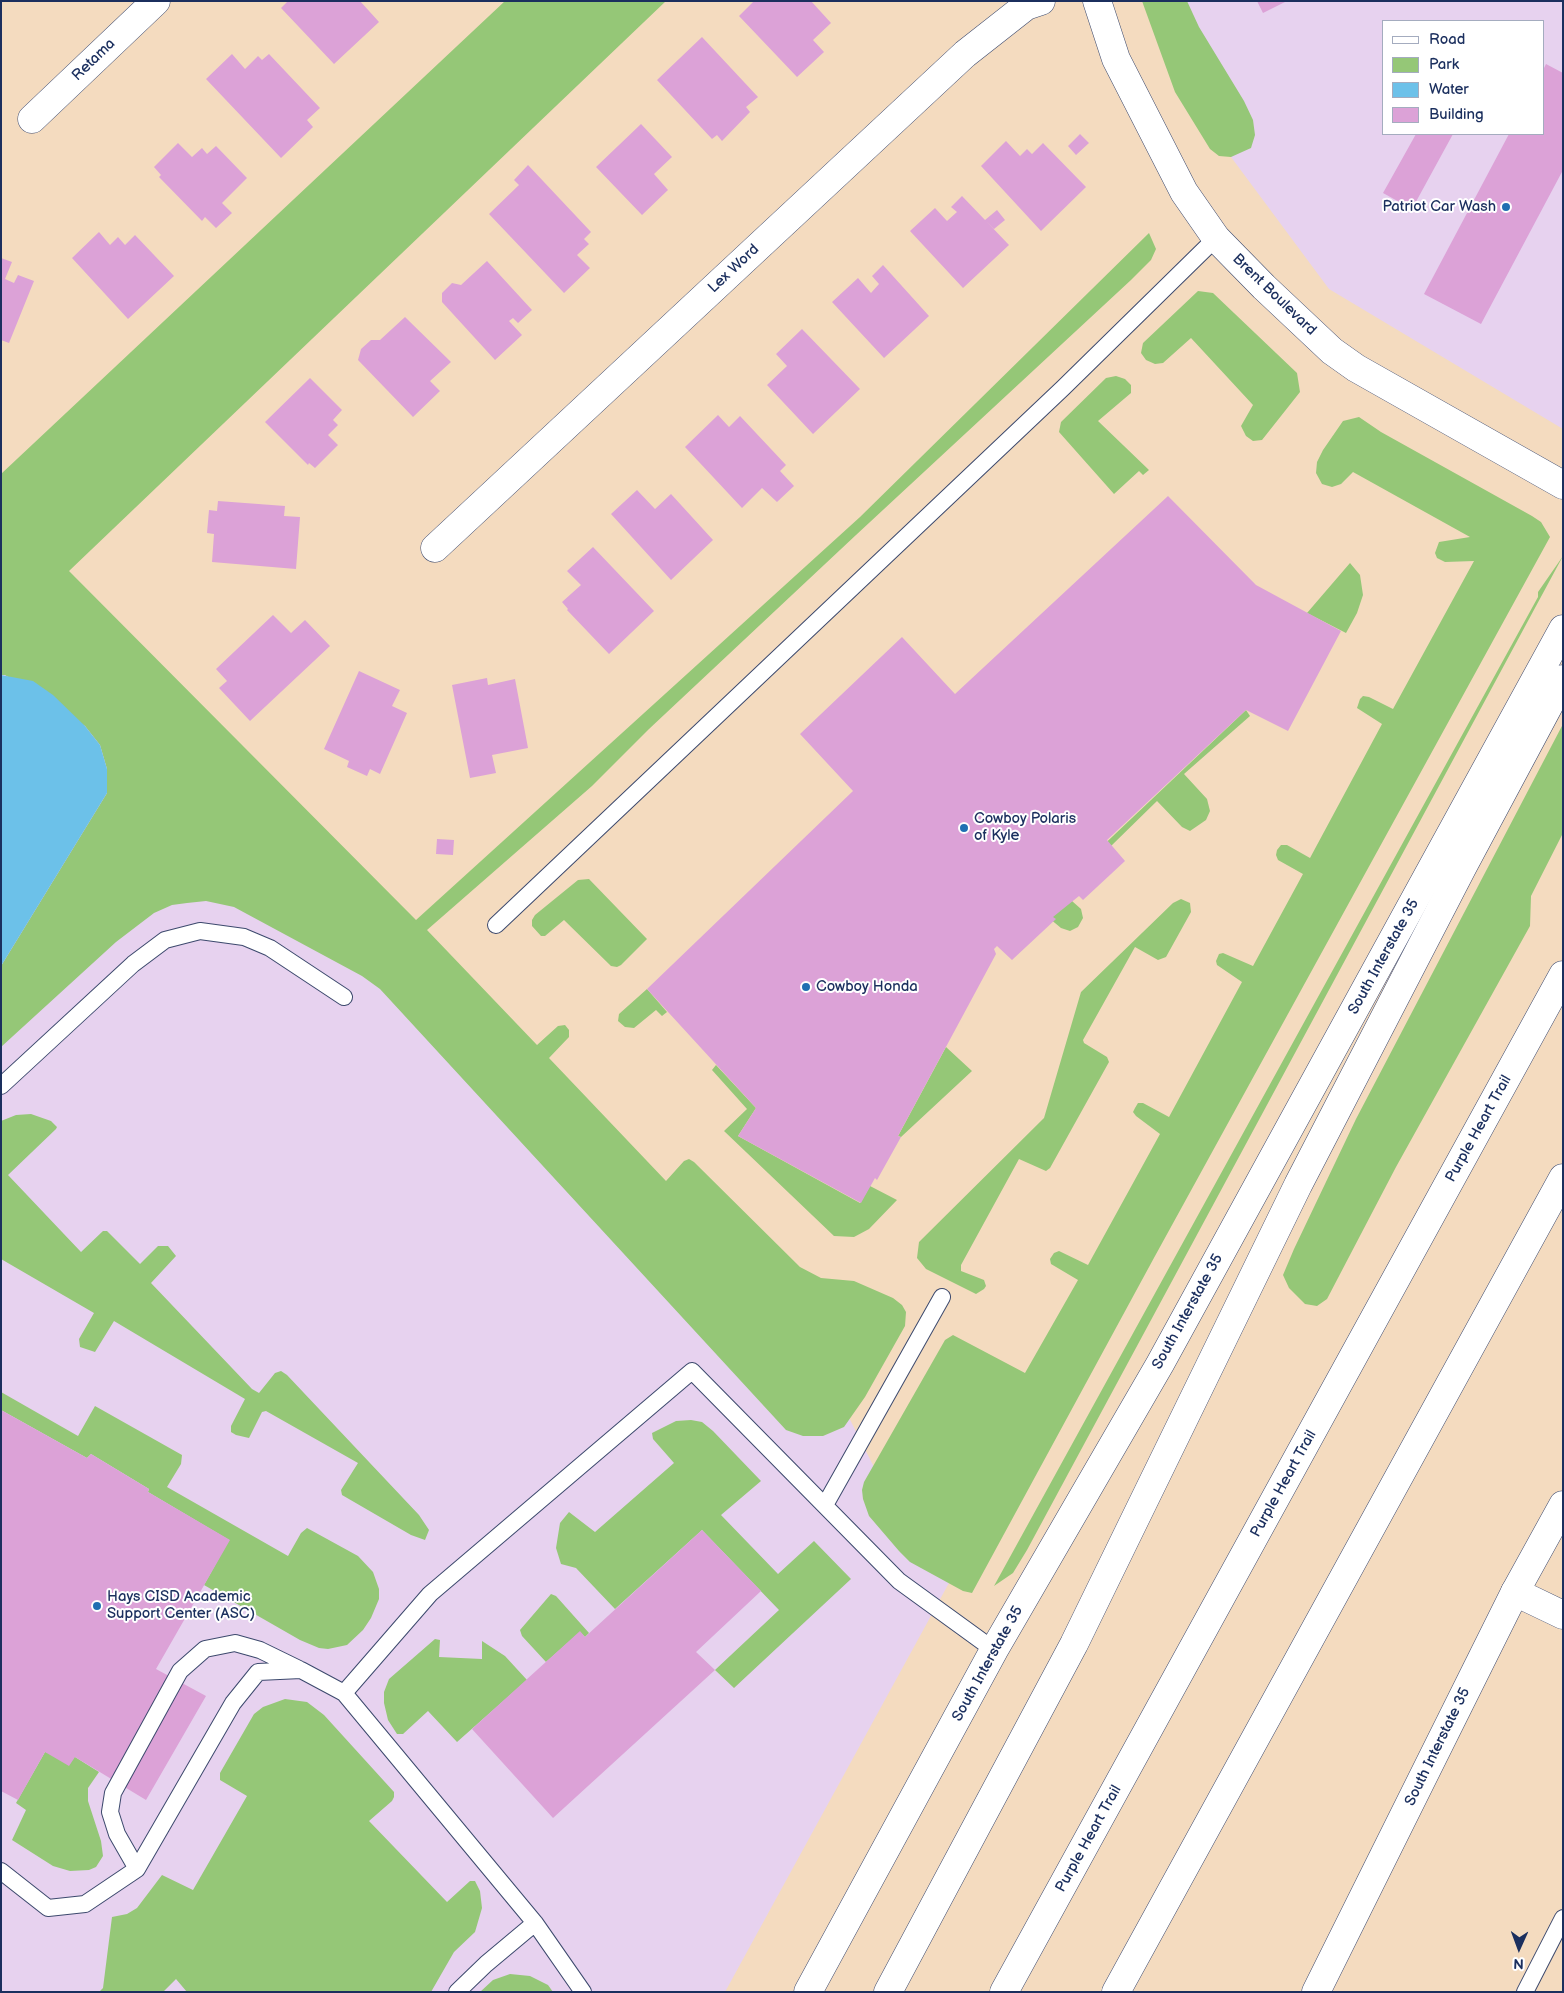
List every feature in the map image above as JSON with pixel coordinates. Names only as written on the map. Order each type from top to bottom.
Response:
[{"type":"main road","name":"Retama","points":[[32,119],[156,1]]},
{"type":"main road","name":"Lex Word","points":[[435,548],[965,54],[1026,6],[1041,1]]},
{"type":"main road","name":"Brent Boulevard","points":[[1097,1],[1116,59],[1184,192],[1216,238],[1264,287],[1332,351],[1356,368],[1563,485]]},
{"type":"main road","name":"South Interstate 35","points":[[808,1992],[994,1650],[1164,1356],[1563,629]]},
{"type":"main road","points":[[888,1992],[1074,1644],[1298,1185],[1462,868],[1563,679]]},
{"type":"main road","name":"Purple Heart Trail","points":[[1004,1992],[1563,975]]},
{"type":"main road","points":[[1116,1992],[1563,1178]]},
{"type":"main road","name":"South Interstate 35","points":[[1316,1992],[1515,1592],[1563,1505]]},
{"type":"main road","points":[[1515,1592],[1563,1615]]},
{"type":"lane","points":[[496,925],[1070,381],[1216,238]]},
{"type":"lane","points":[[1,1086],[133,964],[165,940],[200,930],[244,937],[270,948],[293,961],[344,998]]},
{"type":"lane","points":[[824,1506],[942,1298]]},
{"type":"lane","points":[[344,1693],[430,1594],[692,1371],[899,1581],[994,1650]]},
{"type":"lane","points":[[136,1869],[116,1834],[110,1812],[112,1794],[180,1671],[205,1649],[235,1643],[260,1650],[344,1693],[535,1923],[583,1992]]},
{"type":"lane","points":[[1,1871],[48,1908],[85,1904],[136,1869],[233,1703],[258,1672],[302,1670]]},
{"type":"lane","points":[[1525,1992],[1563,1918]]},
{"type":"lane","points":[[457,1992],[486,1964],[535,1923]]},
{"type":"shaded area","points":[[1142,1],[1563,1],[1563,429],[1329,289],[1231,157]]},
{"type":"shaded area","points":[[1,505],[839,1398],[875,1469],[961,1561],[725,1992],[1,1992]]},
{"type":"green space","points":[[505,1],[666,1],[69,571],[416,920],[860,517],[1149,233],[1156,249],[1151,260],[1131,280],[649,729],[592,786],[427,930],[537,1045],[558,1026],[565,1025],[569,1030],[569,1037],[549,1058],[666,1181],[684,1161],[689,1159],[800,1267],[821,1278],[854,1281],[893,1298],[902,1305],[906,1312],[905,1326],[865,1397],[844,1427],[823,1436],[803,1436],[786,1430],[380,989],[362,976],[234,907],[206,901],[172,905],[154,913],[116,942],[1,1047],[1,966],[107,793],[107,769],[100,745],[85,726],[5,675],[1,675],[1,474]]},
{"type":"green space","points":[[1142,1],[1187,1],[1199,27],[1244,101],[1253,120],[1255,135],[1251,148],[1231,157],[1219,156],[1210,149],[1175,92]]},
{"type":"green space","points":[[1198,291],[1213,293],[1297,373],[1300,392],[1262,440],[1253,441],[1246,436],[1241,426],[1253,405],[1191,338],[1163,363],[1155,364],[1146,360],[1141,353],[1143,343]]},
{"type":"green space","points":[[1116,376],[1125,379],[1131,385],[1131,393],[1098,421],[1149,470],[1143,475],[1139,471],[1114,494],[1059,432],[1061,422],[1106,378]]},
{"type":"green space","points":[[1359,417],[1381,432],[1532,516],[1541,522],[1550,537],[972,1593],[963,1591],[910,1562],[899,1551],[869,1516],[863,1499],[862,1490],[864,1482],[945,1340],[953,1335],[1025,1373],[1078,1280],[1051,1264],[1050,1259],[1054,1253],[1059,1251],[1088,1265],[1160,1134],[1136,1116],[1133,1112],[1135,1108],[1138,1103],[1143,1103],[1169,1117],[1242,982],[1217,965],[1216,961],[1219,954],[1223,953],[1253,966],[1303,874],[1278,860],[1277,850],[1281,845],[1287,845],[1310,858],[1382,724],[1357,708],[1360,699],[1363,696],[1369,697],[1393,709],[1474,561],[1445,562],[1437,558],[1435,553],[1439,542],[1470,537],[1353,472],[1341,484],[1332,487],[1322,484],[1316,473],[1317,462],[1323,450],[1343,421]]},
{"type":"green space","points":[[1563,556],[1027,1550],[1013,1573],[994,1586],[1538,597],[1538,592]]},
{"type":"green space","points":[[1350,563],[1360,575],[1363,595],[1357,613],[1346,633],[1307,613]]},
{"type":"green space","points":[[1246,710],[1250,716],[1184,774],[1207,799],[1210,811],[1206,820],[1190,831],[1182,827],[1157,801],[1063,893],[1081,909],[1083,918],[1078,927],[1070,931],[1061,928],[1037,908]]},
{"type":"green space","points":[[1563,724],[1563,833],[1531,896],[1530,926],[1396,1167],[1327,1299],[1317,1306],[1305,1304],[1289,1288],[1283,1275],[1294,1249],[1356,1119]]},
{"type":"green space","points":[[589,879],[647,939],[617,967],[611,966],[564,920],[545,936],[541,936],[532,926],[532,920],[535,915],[578,880]]},
{"type":"green space","points":[[1181,899],[1190,903],[1191,912],[1166,957],[1158,960],[1135,947],[1083,1040],[1084,1043],[1107,1057],[1109,1062],[1050,1168],[1046,1171],[1019,1159],[961,1265],[961,1271],[984,1280],[986,1286],[984,1289],[976,1294],[926,1269],[917,1258],[919,1242],[1044,1118],[1081,992],[1173,903]]},
{"type":"green space","points":[[647,989],[667,1012],[662,1016],[656,1010],[634,1028],[625,1027],[618,1021],[619,1014]]},
{"type":"green space","points":[[946,1047],[972,1071],[901,1137],[898,1136]]},
{"type":"green space","points":[[716,1065],[756,1108],[738,1136],[860,1203],[870,1186],[897,1200],[869,1229],[854,1237],[834,1236],[724,1131],[747,1109],[712,1070]]},
{"type":"green space","points":[[31,1114],[51,1121],[57,1127],[8,1175],[81,1252],[103,1231],[107,1231],[140,1264],[158,1246],[168,1246],[176,1256],[151,1283],[252,1389],[259,1393],[275,1373],[281,1371],[287,1375],[419,1515],[429,1530],[425,1540],[411,1535],[342,1495],[341,1490],[358,1463],[266,1411],[262,1412],[249,1438],[236,1435],[231,1432],[231,1426],[245,1399],[114,1321],[95,1352],[80,1347],[79,1339],[94,1313],[1,1259],[1,1121],[16,1115]]},
{"type":"green space","points":[[1,1392],[78,1436],[95,1406],[182,1455],[181,1464],[167,1487],[288,1556],[301,1533],[307,1528],[358,1556],[373,1572],[379,1589],[379,1599],[371,1618],[363,1630],[347,1645],[328,1649],[319,1648],[300,1640],[204,1585],[229,1540],[148,1492],[149,1489],[91,1454],[87,1458],[1,1410]]},
{"type":"green space","points":[[691,1420],[702,1422],[713,1431],[761,1481],[721,1515],[778,1574],[814,1541],[851,1579],[734,1688],[715,1670],[779,1610],[702,1530],[615,1609],[576,1568],[561,1564],[556,1548],[560,1523],[569,1512],[595,1532],[674,1463],[653,1439],[652,1433],[676,1421]]},
{"type":"green space","points":[[551,1594],[556,1596],[589,1633],[585,1637],[580,1632],[546,1662],[522,1636],[520,1630]]},
{"type":"green space","points":[[435,1639],[440,1640],[439,1657],[482,1659],[482,1641],[505,1656],[527,1680],[457,1742],[428,1711],[403,1734],[397,1734],[388,1720],[384,1703],[384,1692],[389,1679]]},
{"type":"green space","points":[[285,1699],[307,1702],[324,1715],[394,1792],[392,1801],[369,1821],[447,1902],[470,1881],[475,1881],[480,1891],[482,1908],[475,1932],[454,1952],[431,1992],[187,1992],[176,1979],[163,1992],[99,1992],[103,1988],[112,1917],[127,1914],[137,1908],[162,1875],[193,1890],[247,1796],[220,1780],[220,1773],[254,1714],[263,1707]]},
{"type":"green space","points":[[45,1752],[75,1757],[99,1772],[88,1788],[88,1801],[101,1841],[103,1856],[96,1867],[89,1870],[70,1871],[53,1866],[12,1840],[26,1810],[16,1803]]},
{"type":"green space","points":[[510,1974],[530,1976],[548,1985],[553,1992],[480,1992],[493,1980]]},
{"type":"water","points":[[1,675],[33,681],[53,695],[85,726],[100,745],[107,769],[107,793],[1,966]]},
{"type":"building","points":[[288,1],[360,1],[379,22],[334,64],[281,8]]},
{"type":"building","points":[[754,1],[811,1],[831,23],[813,40],[824,52],[797,77],[739,16]]},
{"type":"building","points":[[1257,1],[1287,1],[1263,13]]},
{"type":"building","points":[[702,37],[758,97],[746,107],[750,112],[722,141],[717,135],[712,139],[657,80]]},
{"type":"building","points":[[232,54],[245,69],[258,56],[262,60],[269,54],[320,108],[307,120],[313,127],[281,158],[206,79]]},
{"type":"building","name":"Patriot Car Wash","points":[[1546,64],[1563,73],[1563,170],[1481,324],[1424,294],[1508,135],[1544,135],[1544,68]]},
{"type":"building","points":[[641,124],[672,157],[654,174],[668,190],[642,215],[596,167]]},
{"type":"building","points":[[1080,134],[1089,143],[1076,155],[1068,146]]},
{"type":"building","points":[[1415,135],[1452,135],[1412,209],[1383,193]]},
{"type":"building","points":[[1006,141],[1020,156],[1027,149],[1032,154],[1043,143],[1086,187],[1041,231],[981,166]]},
{"type":"building","points":[[178,143],[192,157],[202,148],[207,154],[216,146],[247,178],[222,203],[232,213],[216,228],[205,217],[202,221],[159,177],[161,175],[154,167]]},
{"type":"building","points":[[528,165],[591,232],[584,239],[589,244],[577,255],[590,268],[564,293],[489,214],[519,185],[514,180]]},
{"type":"building","points":[[962,196],[1009,245],[963,288],[910,231],[935,208],[947,221],[957,212],[951,207]]},
{"type":"building","points":[[997,210],[1005,220],[994,229],[985,220]]},
{"type":"building","points":[[99,232],[110,245],[118,237],[125,245],[135,235],[174,276],[128,319],[72,258]]},
{"type":"building","points":[[1,258],[12,262],[5,279],[14,283],[18,275],[34,281],[9,343],[1,340]]},
{"type":"building","points":[[487,261],[532,310],[518,323],[513,318],[509,321],[522,335],[495,360],[442,302],[442,293],[452,283],[461,285]]},
{"type":"building","points":[[883,265],[929,316],[884,358],[832,302],[858,278],[871,293],[879,284],[872,276]]},
{"type":"building","points":[[405,317],[451,362],[430,381],[440,391],[413,417],[358,360],[361,349],[371,340],[380,340]]},
{"type":"building","points":[[802,329],[860,389],[813,434],[767,385],[787,366],[776,354]]},
{"type":"building","points":[[310,378],[342,410],[333,420],[338,425],[328,435],[338,445],[315,468],[309,463],[308,465],[265,422]]},
{"type":"building","points":[[718,415],[729,427],[740,416],[786,465],[780,471],[794,486],[777,502],[762,488],[742,508],[685,447]]},
{"type":"building","points":[[637,490],[655,509],[671,494],[713,540],[671,580],[611,514]]},
{"type":"building","points":[[1168,496],[1256,585],[1341,631],[1288,731],[1246,710],[1107,840],[1125,861],[1083,900],[1079,896],[1053,917],[1056,919],[1012,960],[997,946],[994,949],[996,954],[898,1136],[901,1137],[877,1180],[875,1178],[861,1203],[738,1136],[756,1108],[647,989],[853,791],[800,734],[902,637],[955,694]]},
{"type":"building","points":[[218,501],[285,506],[284,516],[300,517],[296,569],[212,562],[214,534],[207,533],[209,510],[217,511]]},
{"type":"building","points":[[593,547],[654,611],[609,654],[567,610],[562,602],[581,585],[567,571]]},
{"type":"building","points":[[273,615],[291,633],[305,620],[330,646],[250,721],[219,688],[227,681],[216,669]]},
{"type":"building","points":[[359,671],[400,690],[392,706],[407,713],[380,774],[370,769],[367,776],[347,767],[349,761],[324,749]]},
{"type":"building","points":[[487,678],[488,685],[515,679],[528,748],[492,755],[496,773],[470,778],[452,685]]},
{"type":"building","points":[[437,839],[454,840],[453,855],[436,854]]},
{"type":"building","name":"Hays CISD Academic Support Center (ASC)","points":[[1,1410],[87,1458],[91,1454],[149,1489],[148,1492],[230,1540],[156,1669],[206,1696],[146,1800],[75,1757],[69,1766],[45,1752],[18,1800],[1,1791]]},
{"type":"building","points":[[702,1530],[761,1591],[696,1652],[715,1670],[553,1818],[472,1729],[580,1631],[585,1637]]},
{"type":"place","name":"Patriot Car Wash","points":[[1506,207]]},
{"type":"place","name":"Cowboy Polaris of Kyle","points":[[964,828]]},
{"type":"place","name":"Cowboy Honda","points":[[806,987]]},
{"type":"place","name":"Hays CISD Academic Support Center (ASC)","points":[[97,1606]]}]
